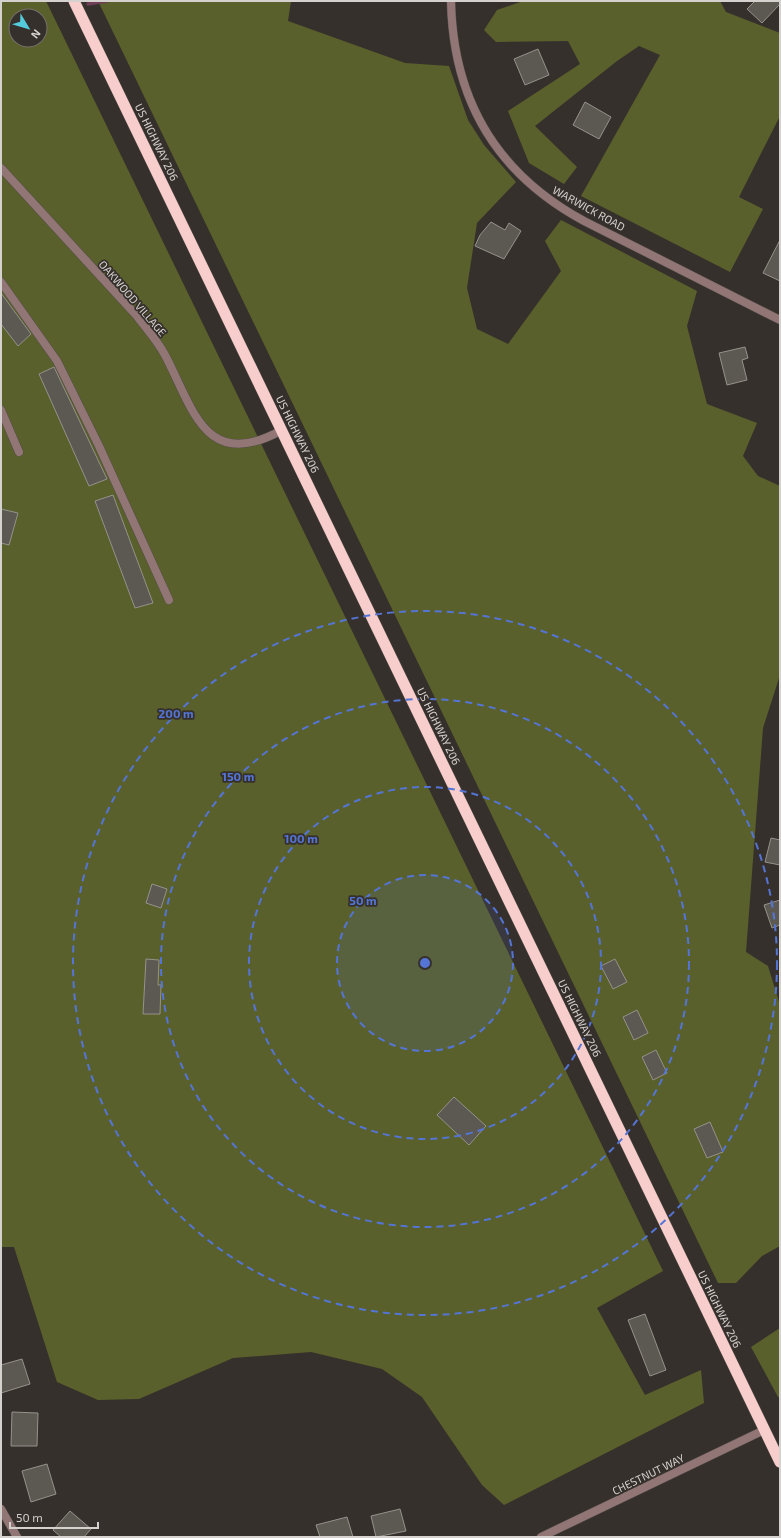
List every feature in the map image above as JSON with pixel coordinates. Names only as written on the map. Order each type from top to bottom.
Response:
[{"type":"highway","name":"US HIGHWAY 206","points":[[74,1],[780,1462]]},
{"type":"street","name":"WARWICK ROAD","points":[[451,1],[454,44],[458,65],[474,110],[498,149],[531,185],[552,202],[579,218],[780,320]]},
{"type":"street","name":"OAKWOOD VILLAGE","points":[[1,168],[136,315],[153,336],[165,354],[188,405],[204,428],[225,442],[240,444],[255,443],[282,430]]},
{"type":"street","points":[[1,282],[57,362],[99,446],[169,600]]},
{"type":"street","points":[[1,410],[19,452]]},
{"type":"street","name":"CHESTNUT WAY","points":[[541,1537],[764,1430]]},
{"type":"street","points":[[1,1509],[17,1537]]},
{"type":"green space","points":[[1,1],[46,1],[663,1271],[597,1308],[645,1395],[701,1370],[704,1403],[504,1505],[482,1485],[422,1397],[382,1369],[311,1352],[233,1358],[139,1399],[98,1400],[57,1382],[14,1247],[1,1247]]},
{"type":"green space","points":[[98,1],[291,1],[288,21],[405,63],[449,66],[468,120],[484,145],[516,182],[477,223],[467,288],[477,329],[508,344],[561,271],[545,241],[561,220],[697,291],[687,326],[707,404],[757,423],[743,456],[758,476],[780,486],[780,675],[763,728],[746,952],[768,966],[780,1005],[780,1246],[762,1256],[736,1283],[718,1283]]},
{"type":"green space","points":[[523,1],[720,1],[726,12],[780,33],[780,116],[739,197],[763,209],[730,272],[581,196],[660,55],[639,46],[617,61],[535,126],[577,167],[564,184],[529,163],[508,111],[580,64],[568,41],[496,42],[484,30],[497,10]]},
{"type":"green space","points":[[780,1328],[780,1397],[778,1397],[751,1347]]},
{"type":"building","points":[[755,1],[780,1],[780,4],[762,23],[747,9]]},
{"type":"building","points":[[538,49],[549,75],[525,85],[514,59]]},
{"type":"building","points":[[585,102],[611,117],[599,139],[573,125]]},
{"type":"building","points":[[491,222],[505,230],[509,223],[521,231],[504,259],[475,246],[480,235]]},
{"type":"building","points":[[780,240],[780,281],[763,273]]},
{"type":"building","points":[[1,293],[31,334],[18,346],[1,324]]},
{"type":"building","points":[[745,347],[748,358],[742,360],[747,380],[727,385],[719,353]]},
{"type":"building","points":[[54,367],[107,479],[89,486],[39,374]]},
{"type":"building","points":[[113,495],[153,603],[135,608],[95,501]]},
{"type":"building","points":[[1,509],[18,513],[9,545],[1,543]]},
{"type":"building","points":[[771,838],[780,840],[780,865],[765,862]]},
{"type":"building","points":[[152,884],[167,889],[161,908],[146,903]]},
{"type":"building","points":[[780,900],[780,925],[772,928],[764,905]]},
{"type":"building","points":[[146,959],[159,960],[158,985],[161,985],[160,1014],[143,1014]]},
{"type":"building","points":[[615,959],[627,982],[613,989],[601,966]]},
{"type":"building","points":[[637,1010],[648,1033],[634,1040],[623,1017]]},
{"type":"building","points":[[656,1050],[667,1073],[653,1080],[642,1057]]},
{"type":"building","points":[[454,1097],[486,1126],[469,1145],[437,1115]]},
{"type":"building","points":[[710,1122],[723,1152],[707,1158],[694,1129]]},
{"type":"building","points":[[645,1314],[666,1370],[650,1376],[628,1320]]},
{"type":"building","points":[[22,1359],[30,1384],[1,1393],[1,1365]]},
{"type":"building","points":[[12,1412],[38,1413],[37,1446],[11,1446]]},
{"type":"building","points":[[47,1464],[56,1494],[31,1502],[22,1471]]},
{"type":"building","points":[[400,1509],[406,1531],[376,1537],[371,1516]]},
{"type":"building","points":[[70,1511],[91,1529],[84,1537],[61,1537],[53,1530]]},
{"type":"building","points":[[347,1517],[353,1537],[320,1537],[316,1525]]},
{"type":"waterway","points":[[88,4],[107,1]]}]
